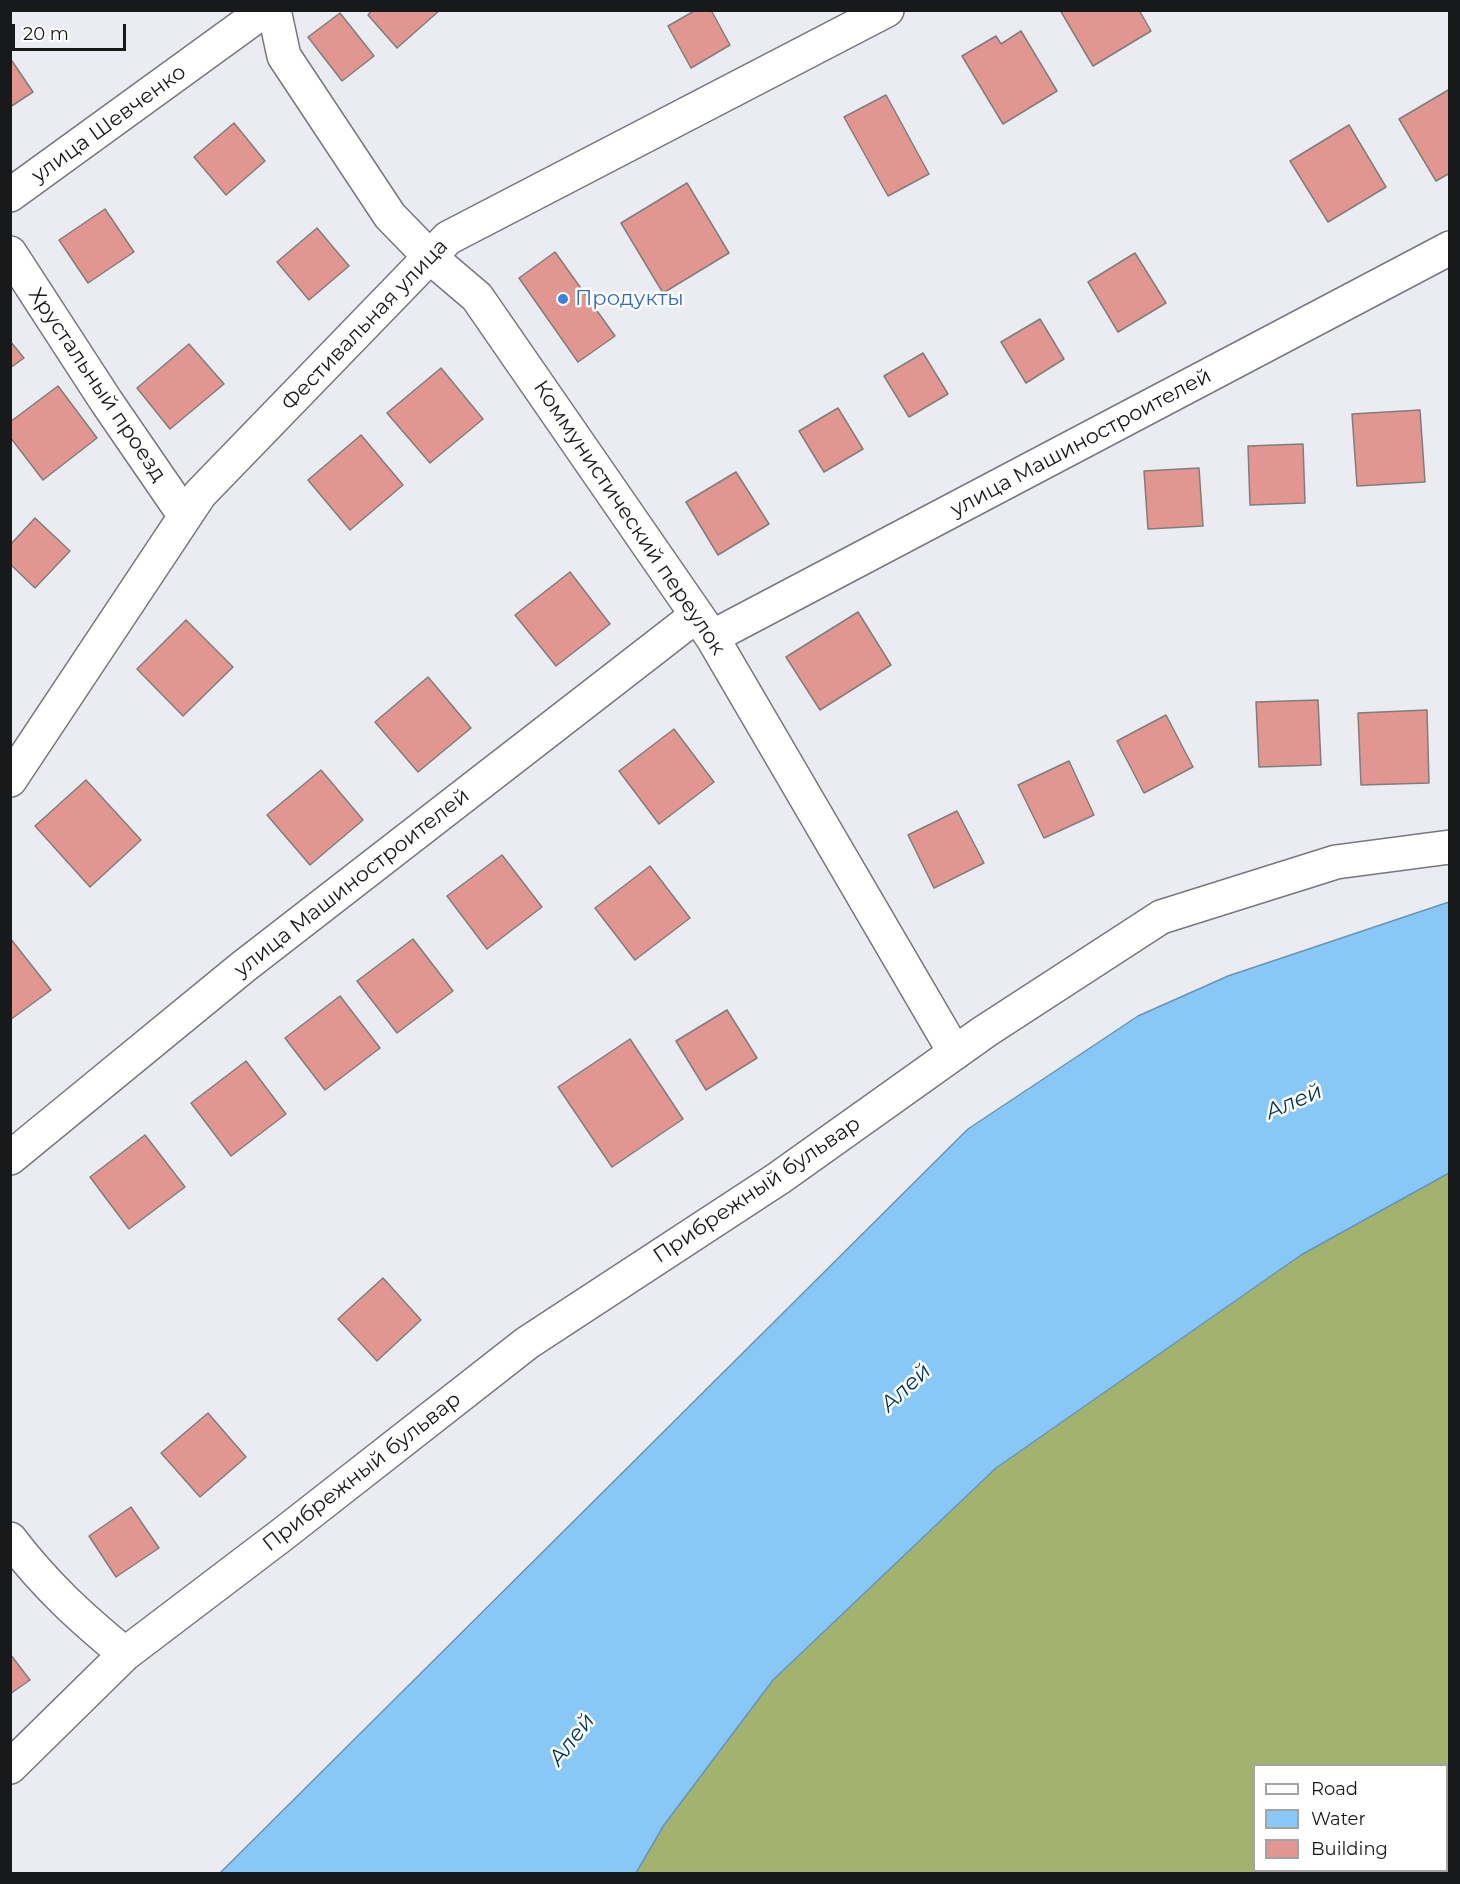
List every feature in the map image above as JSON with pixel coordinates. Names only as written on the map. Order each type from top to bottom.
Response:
[{"type":"street","name":"улица Шевченко","points":[[10,195],[265,10]]},
{"type":"street","name":"Коммунистический переулок","points":[[274,10],[284,56],[390,216],[430,258],[477,297],[705,626],[955,1053]]},
{"type":"street","name":"Фестивальная улица","points":[[10,780],[200,494],[448,238],[887,10]]},
{"type":"street","name":"улица Машиностроителей","points":[[10,1158],[243,967],[705,626],[1449,248]]},
{"type":"street","name":"Хрустальный проезд","points":[[10,253],[106,401],[185,516]]},
{"type":"street","name":"Прибрежный бульвар","points":[[10,1767],[125,1654],[527,1343],[779,1178],[955,1053],[1161,917],[1336,862],[1449,847]]},
{"type":"street","points":[[10,1539],[36,1573],[85,1621],[125,1654]]},
{"type":"green space","points":[[1449,1173],[1449,1873],[636,1874],[664,1825],[773,1680],[996,1468],[1301,1255]]},
{"type":"water","name":"Алей","points":[[1449,902],[1449,1173],[1301,1255],[996,1468],[773,1680],[664,1825],[636,1873],[220,1873],[968,1129],[1138,1016],[1228,976]]},
{"type":"building","points":[[372,10],[440,10],[397,48],[368,15]]},
{"type":"building","points":[[696,10],[711,10],[730,45],[691,68],[668,26]]},
{"type":"building","points":[[1060,10],[1139,10],[1151,31],[1093,66]]},
{"type":"building","points":[[340,13],[374,56],[342,81],[308,37]]},
{"type":"building","points":[[1021,31],[1057,91],[1003,124],[962,56],[996,36],[1001,44]]},
{"type":"building","points":[[10,58],[33,92],[10,107]]},
{"type":"building","points":[[1450,89],[1450,173],[1436,181],[1399,119]]},
{"type":"building","points":[[886,95],[929,174],[888,196],[844,117]]},
{"type":"building","points":[[234,123],[265,161],[226,195],[194,157]]},
{"type":"building","points":[[1349,125],[1386,187],[1328,222],[1290,161]]},
{"type":"building","points":[[687,183],[729,253],[663,293],[621,223]]},
{"type":"building","points":[[105,209],[134,252],[88,283],[59,240]]},
{"type":"building","points":[[317,228],[349,266],[309,300],[277,262]]},
{"type":"building","points":[[555,252],[615,336],[578,362],[519,278]]},
{"type":"building","points":[[1135,253],[1166,303],[1118,332],[1088,282]]},
{"type":"building","points":[[1040,319],[1064,359],[1026,383],[1001,342]]},
{"type":"building","points":[[10,341],[24,358],[10,368]]},
{"type":"building","points":[[189,344],[224,384],[170,429],[137,388]]},
{"type":"building","points":[[923,353],[948,394],[909,417],[884,376]]},
{"type":"building","points":[[441,368],[483,419],[430,463],[387,413]]},
{"type":"building","points":[[58,386],[97,438],[43,480],[10,437],[10,422]]},
{"type":"building","points":[[838,408],[863,449],[824,472],[799,431]]},
{"type":"building","points":[[1420,410],[1425,482],[1357,486],[1352,414]]},
{"type":"building","points":[[361,435],[403,485],[350,530],[308,480]]},
{"type":"building","points":[[1303,444],[1305,503],[1250,505],[1248,446]]},
{"type":"building","points":[[1199,468],[1203,526],[1148,529],[1144,471]]},
{"type":"building","points":[[736,472],[769,524],[718,555],[686,502]]},
{"type":"building","points":[[35,518],[70,551],[35,588],[10,564],[10,545]]},
{"type":"building","points":[[570,572],[610,624],[556,666],[515,615]]},
{"type":"building","points":[[858,612],[891,665],[820,710],[786,657]]},
{"type":"building","points":[[186,620],[233,667],[183,716],[137,669]]},
{"type":"building","points":[[428,677],[471,728],[418,772],[375,722]]},
{"type":"building","points":[[1318,700],[1321,765],[1259,767],[1256,702]]},
{"type":"building","points":[[1427,710],[1429,783],[1361,785],[1358,713]]},
{"type":"building","points":[[1166,715],[1193,767],[1144,793],[1117,741]]},
{"type":"building","points":[[674,729],[714,782],[659,824],[619,771]]},
{"type":"building","points":[[1069,761],[1094,815],[1044,838],[1018,785]]},
{"type":"building","points":[[321,770],[363,820],[310,865],[267,815]]},
{"type":"building","points":[[86,780],[141,840],[90,887],[35,826]]},
{"type":"building","points":[[957,811],[984,863],[934,888],[908,835]]},
{"type":"building","points":[[502,855],[542,907],[487,949],[447,896]]},
{"type":"building","points":[[650,866],[690,918],[635,960],[595,908]]},
{"type":"building","points":[[10,938],[51,990],[10,1020]]},
{"type":"building","points":[[413,939],[453,991],[397,1033],[357,981]]},
{"type":"building","points":[[340,996],[380,1048],[325,1090],[285,1038]]},
{"type":"building","points":[[727,1010],[757,1058],[706,1090],[676,1041]]},
{"type":"building","points":[[630,1039],[683,1119],[612,1167],[558,1087]]},
{"type":"building","points":[[246,1061],[286,1114],[231,1156],[191,1103]]},
{"type":"building","points":[[145,1135],[185,1187],[129,1229],[90,1177]]},
{"type":"building","points":[[383,1278],[421,1320],[377,1361],[338,1319]]},
{"type":"building","points":[[208,1413],[246,1457],[200,1497],[161,1453]]},
{"type":"building","points":[[131,1507],[159,1548],[116,1577],[89,1536]]},
{"type":"building","points":[[10,1654],[30,1680],[10,1694]]},
{"type":"place","name":"Продукты","points":[[563,299]]}]
